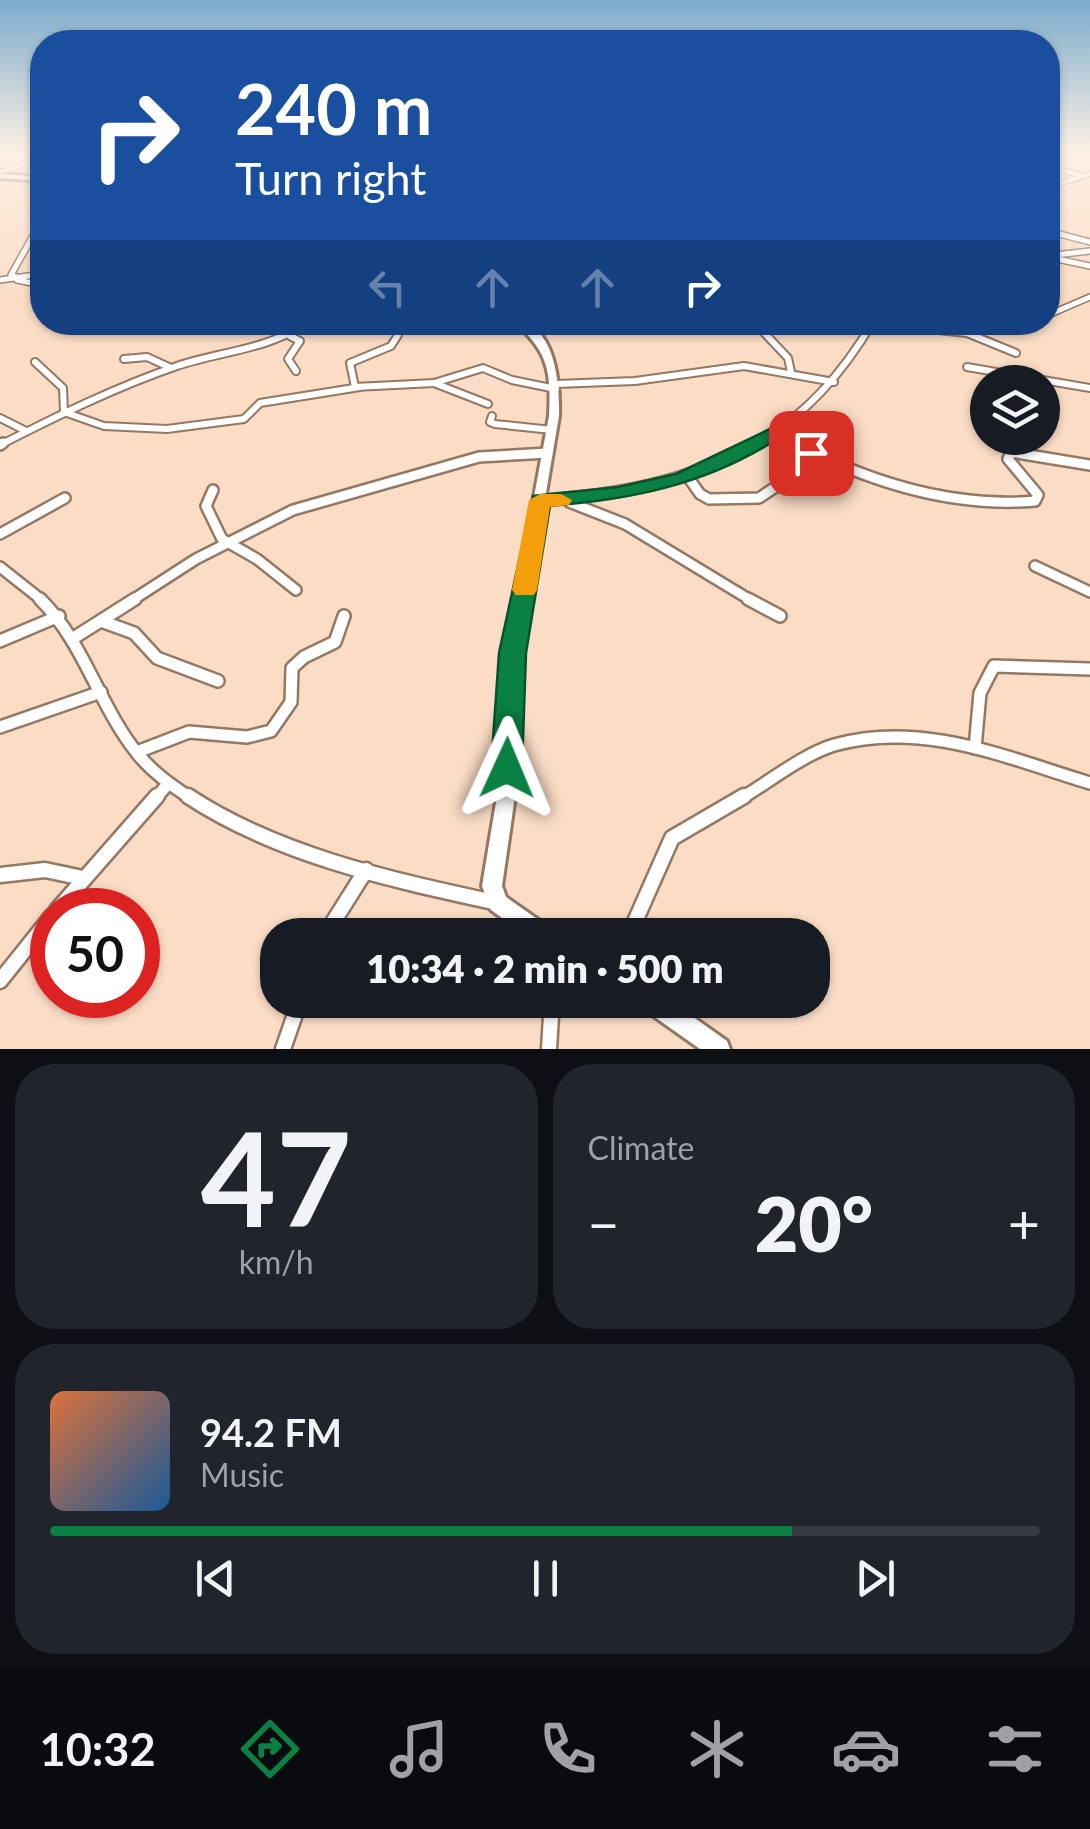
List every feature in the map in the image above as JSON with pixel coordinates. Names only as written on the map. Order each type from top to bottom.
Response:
[{"type":"main road","points":[[518,918],[498,904],[492,886],[506,796],[512,653],[552,430],[556,386],[544,346],[536,335]]},
{"type":"main road","points":[[675,1018],[719,1049]]},
{"type":"street","points":[[1060,235],[1090,242]]},
{"type":"street","points":[[17,277],[11,275],[30,238]]},
{"type":"street","points":[[1060,255],[1090,251]]},
{"type":"street","points":[[1060,259],[1090,266]]},
{"type":"street","points":[[2,280],[30,275]]},
{"type":"street","points":[[2,280],[30,283]]},
{"type":"street","points":[[1060,310],[1090,297]]},
{"type":"street","points":[[360,387],[353,385],[350,363],[392,346],[398,335]]},
{"type":"street","points":[[771,335],[788,358],[791,372]]},
{"type":"street","points":[[540,500],[618,494],[688,476],[736,456],[820,398],[863,335]]},
{"type":"street","points":[[974,335],[1016,353]]},
{"type":"street","points":[[0,445],[64,412],[172,368],[290,336],[300,341],[288,359],[296,371]]},
{"type":"street","points":[[236,350],[236,364]]},
{"type":"street","points":[[124,360],[147,357],[172,368]]},
{"type":"street","points":[[36,362],[64,388],[64,412]]},
{"type":"street","points":[[64,412],[115,428],[168,429],[244,419],[260,402],[360,387],[434,384],[486,368],[512,380],[556,386],[635,381],[744,366],[834,382]]},
{"type":"street","points":[[967,367],[1090,388]]},
{"type":"street","points":[[434,384],[488,404]]},
{"type":"street","points":[[492,416],[490,422],[495,424],[552,430]]},
{"type":"street","points":[[0,418],[26,432]]},
{"type":"street","points":[[774,433],[852,473],[986,503],[1036,500],[1038,495],[1008,459],[1011,452],[1090,465]]},
{"type":"street","points":[[72,639],[227,543],[292,510],[479,456],[548,453]]},
{"type":"street","points":[[688,476],[700,494],[709,499],[759,498],[820,458]]},
{"type":"street","points":[[213,490],[206,506],[227,543],[257,559],[296,590]]},
{"type":"street","points":[[0,534],[65,498]]},
{"type":"street","points":[[562,500],[610,516],[694,564],[732,592],[780,616]]},
{"type":"street","points":[[1035,566],[1090,592]]},
{"type":"street","points":[[0,567],[59,616],[137,752],[167,785],[240,826],[366,870],[498,904]]},
{"type":"street","points":[[0,641],[59,616]]},
{"type":"street","points":[[137,752],[188,732],[248,738],[271,730],[291,702],[288,674],[294,664],[335,642],[344,616]]},
{"type":"street","points":[[101,621],[134,633],[157,658],[218,681]]},
{"type":"street","points":[[975,748],[982,687],[994,666],[1090,669]]},
{"type":"street","points":[[0,727],[102,692]]},
{"type":"street","points":[[637,918],[672,838],[832,746],[850,740],[923,737],[975,748],[1090,783]]},
{"type":"street","points":[[76,888],[167,785]]},
{"type":"street","points":[[0,875],[45,870],[84,878]]},
{"type":"street","points":[[336,918],[366,870]]},
{"type":"street","points":[[0,980],[30,943]]},
{"type":"street","points":[[283,1049],[294,1018]]},
{"type":"street","points":[[549,1049],[551,1018]]},
{"type":"slow traffic","points":[[525,590],[540,500],[561,500]]},
{"type":"route","points":[[507,768],[512,653],[540,500],[618,494],[683,478],[736,456],[774,433],[811,453]]}]
